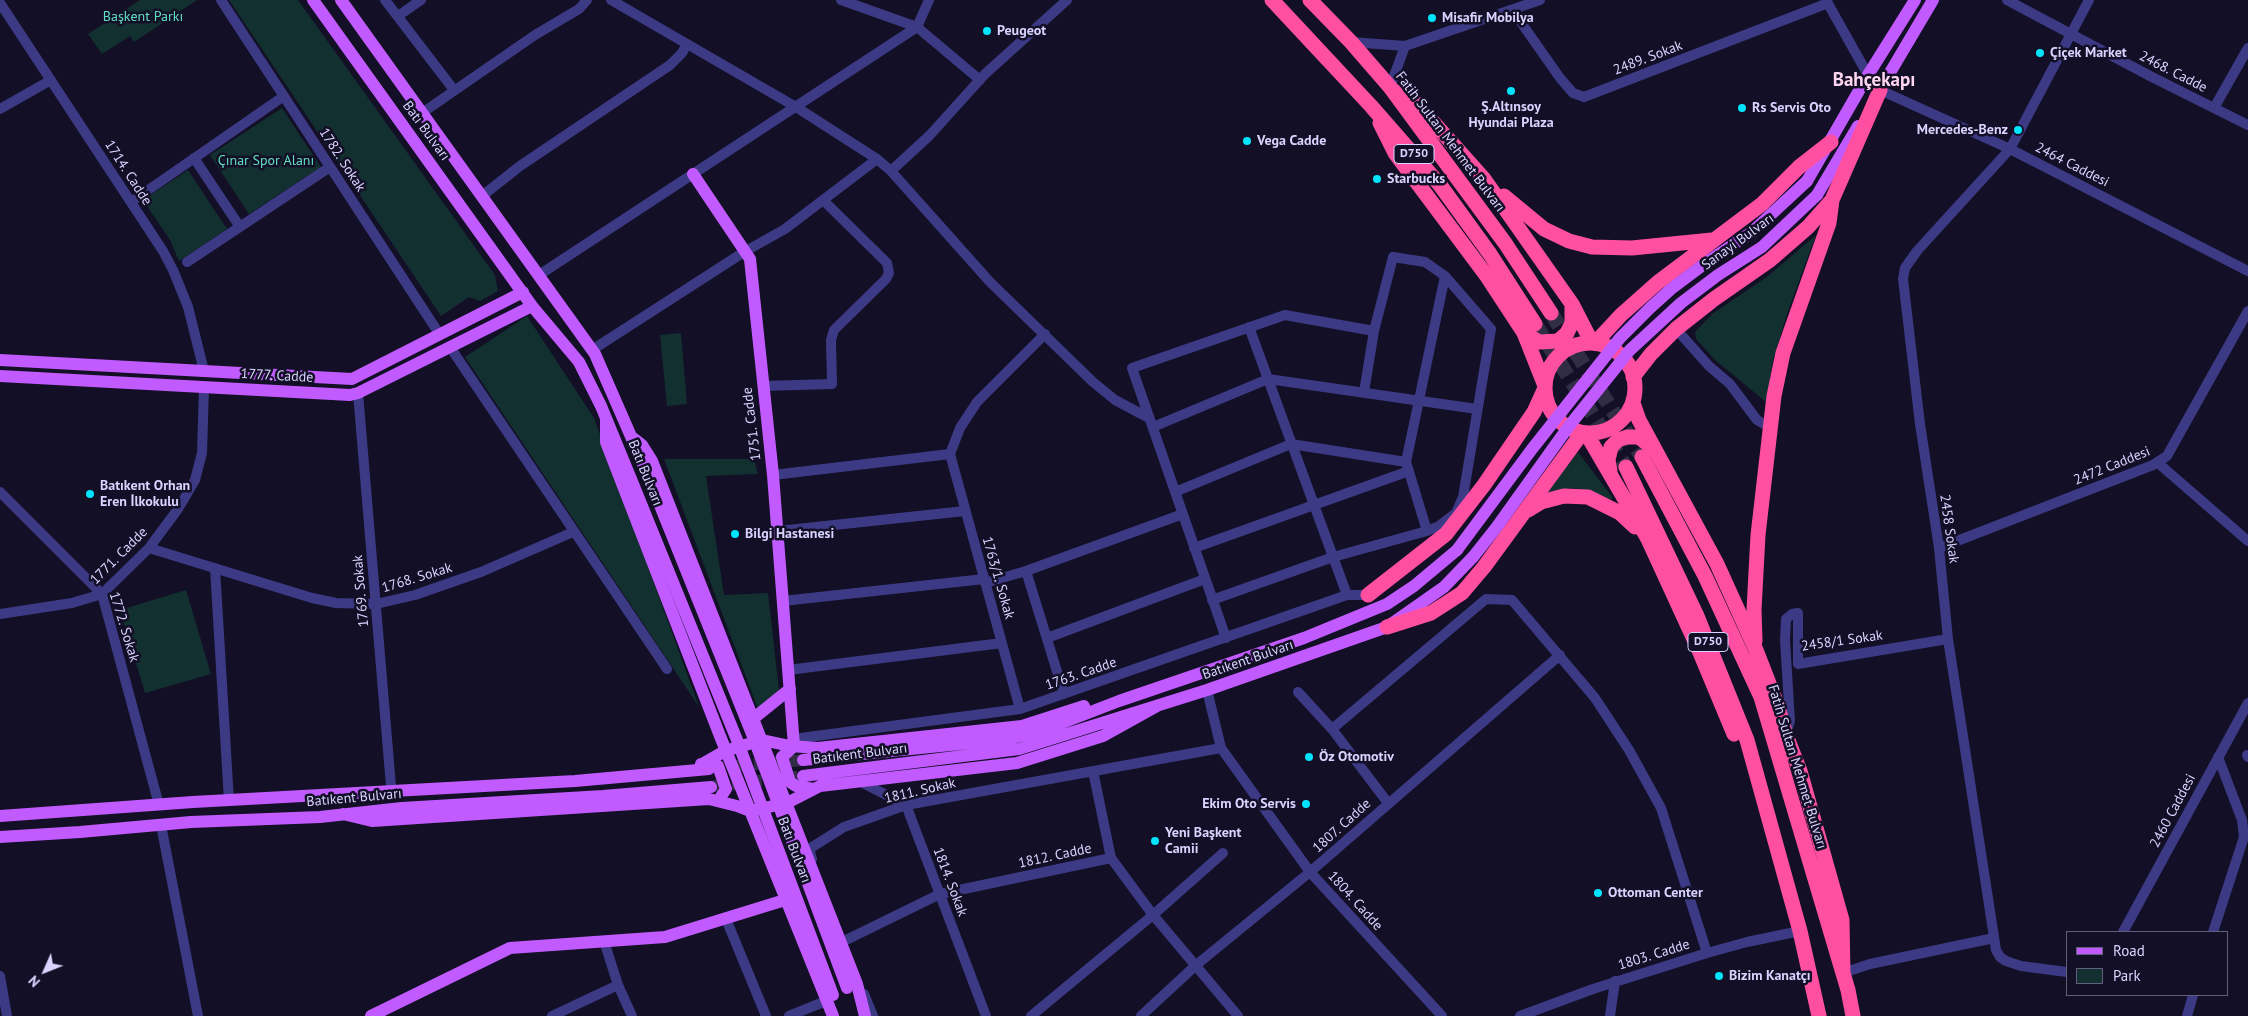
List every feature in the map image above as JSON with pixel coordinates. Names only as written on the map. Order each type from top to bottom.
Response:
[{"type":"highway","name":"D750","points":[[1272,0],[1371,106],[1440,185],[1490,254],[1529,328]]},
{"type":"highway","name":"Fatih Sultan Mehmet Bulvarı","points":[[1310,0],[1351,42],[1390,87],[1505,243],[1551,313]]},
{"type":"highway","name":"D750","points":[[1390,87],[1417,104],[1484,178],[1572,304],[1594,343]]},
{"type":"highway","points":[[1633,376],[1676,329],[1714,299],[1770,260],[1808,227],[1825,198],[1880,90]]},
{"type":"highway","points":[[1594,343],[1626,310],[1657,283],[1762,204],[1799,167],[1831,142]]},
{"type":"highway","points":[[1484,178],[1544,229],[1569,241],[1592,248],[1632,248],[1714,240]]},
{"type":"highway","points":[[1756,650],[1754,610],[1758,535],[1770,427],[1783,353],[1829,223],[1825,198]]},
{"type":"highway","points":[[1529,328],[1539,342],[1558,341],[1567,333],[1572,323],[1572,304]]},
{"type":"highway","points":[[1626,310],[1631,325],[1636,332],[1649,341],[1662,343]]},
{"type":"highway","points":[[1368,595],[1446,534],[1484,485],[1530,419],[1545,388],[1547,374],[1554,360],[1565,350],[1580,344],[1594,343],[1616,352],[1627,363],[1633,376],[1635,390],[1633,402],[1625,416],[1614,426],[1599,432],[1584,433],[1571,429],[1556,418],[1548,405],[1545,388],[1529,328]]},
{"type":"highway","name":"D750","points":[[1633,402],[1639,420],[1717,564],[1756,650],[1777,704],[1786,735],[1783,768]]},
{"type":"highway","points":[[1584,433],[1648,539],[1699,650],[1772,824]]},
{"type":"highway","points":[[1388,627],[1431,613],[1462,593],[1484,567],[1522,513],[1584,433]]},
{"type":"highway","points":[[1617,485],[1608,460],[1611,447],[1618,440],[1627,437],[1638,437],[1650,446],[1661,459]]},
{"type":"highway","name":"Fatih Sultan Mehmet Bulvarı","points":[[1642,457],[1705,576],[1761,697],[1843,973],[1853,1016]]},
{"type":"highway","name":"D750","points":[[1626,467],[1697,616],[1747,740],[1772,824],[1800,931],[1819,1016]]},
{"type":"highway","points":[[1522,513],[1541,502],[1564,496],[1588,497],[1620,513],[1648,539]]},
{"type":"highway","points":[[1786,735],[1800,771],[1842,920],[1843,973]]},
{"type":"main road","name":"Batı Bulvarı","points":[[313,0],[532,306],[579,362],[606,418],[737,740],[830,998],[840,1016]]},
{"type":"main road","name":"Batı Bulvarı","points":[[341,0],[592,350],[647,472],[752,734],[859,1016]]},
{"type":"main road","name":"Sanayi Bulvarı","points":[[1589,377],[1620,338],[1650,308],[1708,262],[1752,232],[1808,181],[1868,75],[1915,0]]},
{"type":"main road","points":[[1880,90],[1933,0]]},
{"type":"main road","name":"1751. Cadde","points":[[693,174],[750,259],[773,475],[794,743]]},
{"type":"main road","name":"Sanayi Bulvarı","points":[[1600,388],[1630,350],[1659,321],[1718,275],[1762,247],[1825,198]]},
{"type":"main road","name":"1777. Cadde","points":[[0,360],[352,379],[440,336],[523,292]]},
{"type":"main road","name":"1777. Cadde","points":[[0,376],[358,394],[532,306]]},
{"type":"main road","points":[[204,371],[204,387]]},
{"type":"main road","name":"Batıkent Bulvarı","points":[[803,760],[1010,739],[1048,728],[1119,701],[1304,638],[1387,604],[1414,586],[1457,550],[1589,377]]},
{"type":"main road","name":"Batıkent Bulvarı","points":[[803,776],[1019,749],[1207,690],[1388,627],[1444,587],[1473,557],[1569,426],[1600,388]]},
{"type":"main road","points":[[606,418],[606,442],[725,750],[786,900],[830,998],[833,1016]]},
{"type":"main road","points":[[633,438],[642,445],[652,461],[857,984],[865,1016]]},
{"type":"main road","points":[[1368,595],[1386,594],[1414,586]]},
{"type":"main road","points":[[754,718],[790,688]]},
{"type":"main road","points":[[706,766],[725,750],[762,740],[794,743],[818,748],[1022,726],[1099,701],[1119,701]]},
{"type":"main road","points":[[794,743],[782,758],[790,782],[796,786],[814,789],[1017,763],[1104,736],[1157,706]]},
{"type":"main road","name":"Batıkent Bulvarı","points":[[0,816],[575,781],[706,766]]},
{"type":"main road","points":[[371,793],[375,788],[391,786],[456,784],[718,766],[726,789],[718,801]]},
{"type":"main road","name":"Batıkent Bulvarı","points":[[0,837],[711,787]]},
{"type":"main road","points":[[343,814],[372,821],[709,799],[750,811],[787,803],[814,789]]},
{"type":"main road","points":[[371,1016],[510,948],[665,937],[786,900]]},
{"type":"street","name":"1782. Sokak","points":[[221,0],[440,336]]},
{"type":"street","points":[[385,0],[454,90]]},
{"type":"street","points":[[398,16],[421,0]]},
{"type":"street","points":[[422,113],[535,35],[579,9],[587,0]]},
{"type":"street","points":[[611,0],[796,106],[877,159],[891,171],[990,282],[1093,382],[1115,400],[1151,423]]},
{"type":"street","points":[[841,0],[917,27],[980,80]]},
{"type":"street","points":[[539,275],[917,27],[929,0]]},
{"type":"street","points":[[891,171],[930,135],[980,80],[1066,0]]},
{"type":"street","points":[[1351,42],[1405,46],[1513,11],[1540,0]]},
{"type":"street","name":"2468. Cadde","points":[[2008,0],[2248,125]]},
{"type":"street","name":"2458 Sokak","points":[[2066,972],[2021,966],[2000,957],[1996,950],[1948,639],[1939,548],[1920,424],[1903,279],[1905,268],[1917,251],[2010,148],[2089,0]]},
{"type":"street","points":[[1827,1],[1868,75]]},
{"type":"street","name":"2489. Sokak","points":[[1513,11],[1560,78],[1573,93],[1584,97],[1827,1]]},
{"type":"street","name":"1714. Cadde","points":[[0,3],[174,270],[188,306],[204,371]]},
{"type":"street","points":[[482,196],[520,166],[670,65],[687,44]]},
{"type":"street","points":[[1390,87],[1405,46]]},
{"type":"street","points":[[2214,108],[2248,48]]},
{"type":"street","points":[[0,107],[51,80]]},
{"type":"street","name":"2464 Caddesi","points":[[1880,90],[2010,148],[2248,271]]},
{"type":"street","points":[[131,202],[284,96]]},
{"type":"street","points":[[194,158],[240,227]]},
{"type":"street","points":[[592,350],[744,252],[785,229],[877,159]]},
{"type":"street","points":[[187,262],[330,167]]},
{"type":"street","points":[[763,386],[832,384],[831,340],[834,330],[888,276],[890,270],[887,263],[824,201]]},
{"type":"street","points":[[1212,600],[1333,557],[1427,531],[1439,526],[1456,512],[1463,497],[1491,329],[1445,276],[1425,262],[1393,257],[1374,331],[1364,392]]},
{"type":"street","points":[[1427,531],[1408,467],[1418,402],[1445,276]]},
{"type":"street","name":"2472 Caddesi","points":[[1939,548],[2158,463],[2167,456],[2248,311]]},
{"type":"street","points":[[1226,638],[1132,368],[1285,314],[1374,331]]},
{"type":"street","points":[[1249,327],[1348,595]]},
{"type":"street","points":[[1676,329],[1708,366],[1730,384],[1757,420],[1770,427]]},
{"type":"street","points":[[773,475],[950,454],[960,428],[978,402],[1045,334]]},
{"type":"street","points":[[450,347],[667,669]]},
{"type":"street","points":[[1151,423],[1268,379],[1477,409]]},
{"type":"street","name":"1771. Cadde","points":[[0,614],[72,603],[102,594],[149,548],[188,494],[200,467],[204,387]]},
{"type":"street","name":"1769. Sokak","points":[[358,394],[391,786]]},
{"type":"street","points":[[1175,492],[1291,444],[1408,467]]},
{"type":"street","name":"1763/1. Sokak","points":[[950,454],[1020,710]]},
{"type":"street","points":[[2158,463],[2248,541]]},
{"type":"street","points":[[1194,548],[1314,505],[1408,467]]},
{"type":"street","name":"1772. Sokak","points":[[0,492],[102,594],[159,805]]},
{"type":"street","points":[[778,531],[965,511]]},
{"type":"street","points":[[783,601],[984,581],[1026,571],[1183,514]]},
{"type":"street","name":"1768. Sokak","points":[[149,548],[312,598],[336,603],[376,604],[415,596],[481,572],[573,532]]},
{"type":"street","points":[[216,568],[229,801]]},
{"type":"street","points":[[1026,571],[1064,694]]},
{"type":"street","points":[[1047,638],[1205,579]]},
{"type":"street","name":"1763. Cadde","points":[[794,743],[1020,710],[1348,595],[1368,595]]},
{"type":"street","points":[[1332,729],[1486,599],[1512,600],[1595,698],[1629,750],[1661,808],[1707,953]]},
{"type":"street","name":"2458/1 Sokak","points":[[1786,735],[1790,721],[1786,619],[1792,614],[1798,614],[1798,664],[1948,639]]},
{"type":"street","points":[[788,670],[1002,643]]},
{"type":"street","name":"1807. Cadde","points":[[1141,1016],[1195,966],[1310,872],[1560,655]]},
{"type":"street","name":"1804. Cadde","points":[[1207,690],[1221,748],[1310,872],[1442,1016]]},
{"type":"street","points":[[1298,692],[1332,729],[1388,803]]},
{"type":"street","name":"2460 Caddesi","points":[[2124,931],[2248,703]]},
{"type":"street","name":"1811. Sokak","points":[[873,1016],[809,849],[844,826],[906,805],[1221,748]]},
{"type":"street","points":[[2213,931],[2244,836],[2242,820],[2218,757]]},
{"type":"street","points":[[1093,772],[1111,858]]},
{"type":"street","points":[[861,782],[906,805]]},
{"type":"street","name":"1814. Sokak","points":[[906,805],[986,1016]]},
{"type":"street","points":[[161,825],[198,1016]]},
{"type":"street","points":[[1031,1016],[1153,915],[1223,853]]},
{"type":"street","name":"1812. Cadde","points":[[844,941],[940,894],[1111,858],[1153,915],[1238,1016]]},
{"type":"street","points":[[726,919],[766,1016]]},
{"type":"street","name":"1803. Cadde","points":[[1520,1016],[1615,982],[1707,953],[1800,931]]},
{"type":"street","points":[[1843,973],[1870,964],[1994,938]]},
{"type":"street","points":[[604,942],[618,985],[632,1016]]},
{"type":"street","points":[[0,976],[7,1016]]},
{"type":"street","points":[[1610,1016],[1615,982]]},
{"type":"street","points":[[552,1016],[618,985]]},
{"type":"street","points":[[2187,1016],[2193,996]]},
{"type":"street","points":[[789,1016],[830,998]]},
{"type":"green space","name":"Başkent Parkı","points":[[140,0],[197,0],[134,42],[130,36],[102,54],[88,34]]},
{"type":"green space","points":[[229,0],[298,0],[495,275],[498,291],[480,301],[469,297],[441,316]]},
{"type":"green space","name":"Çınar Spor Alanı","points":[[282,108],[321,167],[249,214],[210,155]]},
{"type":"green space","points":[[188,170],[227,229],[179,261],[170,240],[143,200]]},
{"type":"green space","points":[[1816,235],[1787,314],[1773,360],[1766,402],[1715,360],[1696,339],[1695,332],[1712,314],[1768,276]]},
{"type":"green space","points":[[527,316],[594,418],[699,707],[465,357]]},
{"type":"green space","points":[[681,333],[687,404],[667,406],[660,335]]},
{"type":"green space","points":[[1578,452],[1613,498],[1610,500],[1587,490],[1571,488],[1546,494]]},
{"type":"green space","points":[[664,459],[754,459],[758,474],[706,476],[724,595],[768,593],[779,690],[758,709]]},
{"type":"green space","points":[[186,590],[211,674],[145,693],[120,610]]},
{"type":"tunnel","points":[[1551,313],[1642,457]]},
{"type":"tunnel","points":[[1535,324],[1626,467]]},
{"type":"tunnel","points":[[736,766],[803,760]]},
{"type":"tunnel","points":[[714,786],[803,776]]},
{"type":"place","name":"Misafir Mobilya","points":[[1432,18]]},
{"type":"place","name":"Peugeot","points":[[987,31]]},
{"type":"place","name":"Çiçek Market","points":[[2040,53]]},
{"type":"place","name":"Ş.Altınsoy Hyundai Plaza","points":[[1511,91]]},
{"type":"place","name":"Rs Servis Oto","points":[[1742,108]]},
{"type":"place","name":"Mercedes-Benz","points":[[2018,130]]},
{"type":"place","name":"Vega Cadde","points":[[1247,141]]},
{"type":"place","name":"Starbucks","points":[[1377,179]]},
{"type":"place","name":"Batıkent Orhan Eren İlkokulu","points":[[90,494]]},
{"type":"place","name":"Bilgi Hastanesi","points":[[735,534]]},
{"type":"place","name":"Öz Otomotiv","points":[[1309,757]]},
{"type":"place","name":"Ekim Oto Servis","points":[[1306,804]]},
{"type":"place","name":"Yeni Başkent Camii","points":[[1155,841]]},
{"type":"place","name":"Ottoman Center","points":[[1598,893]]},
{"type":"place","name":"Bizim Kanatçı","points":[[1719,976]]},
{"type":"district","name":"Bahçekapı","points":[[1874,81]]}]
